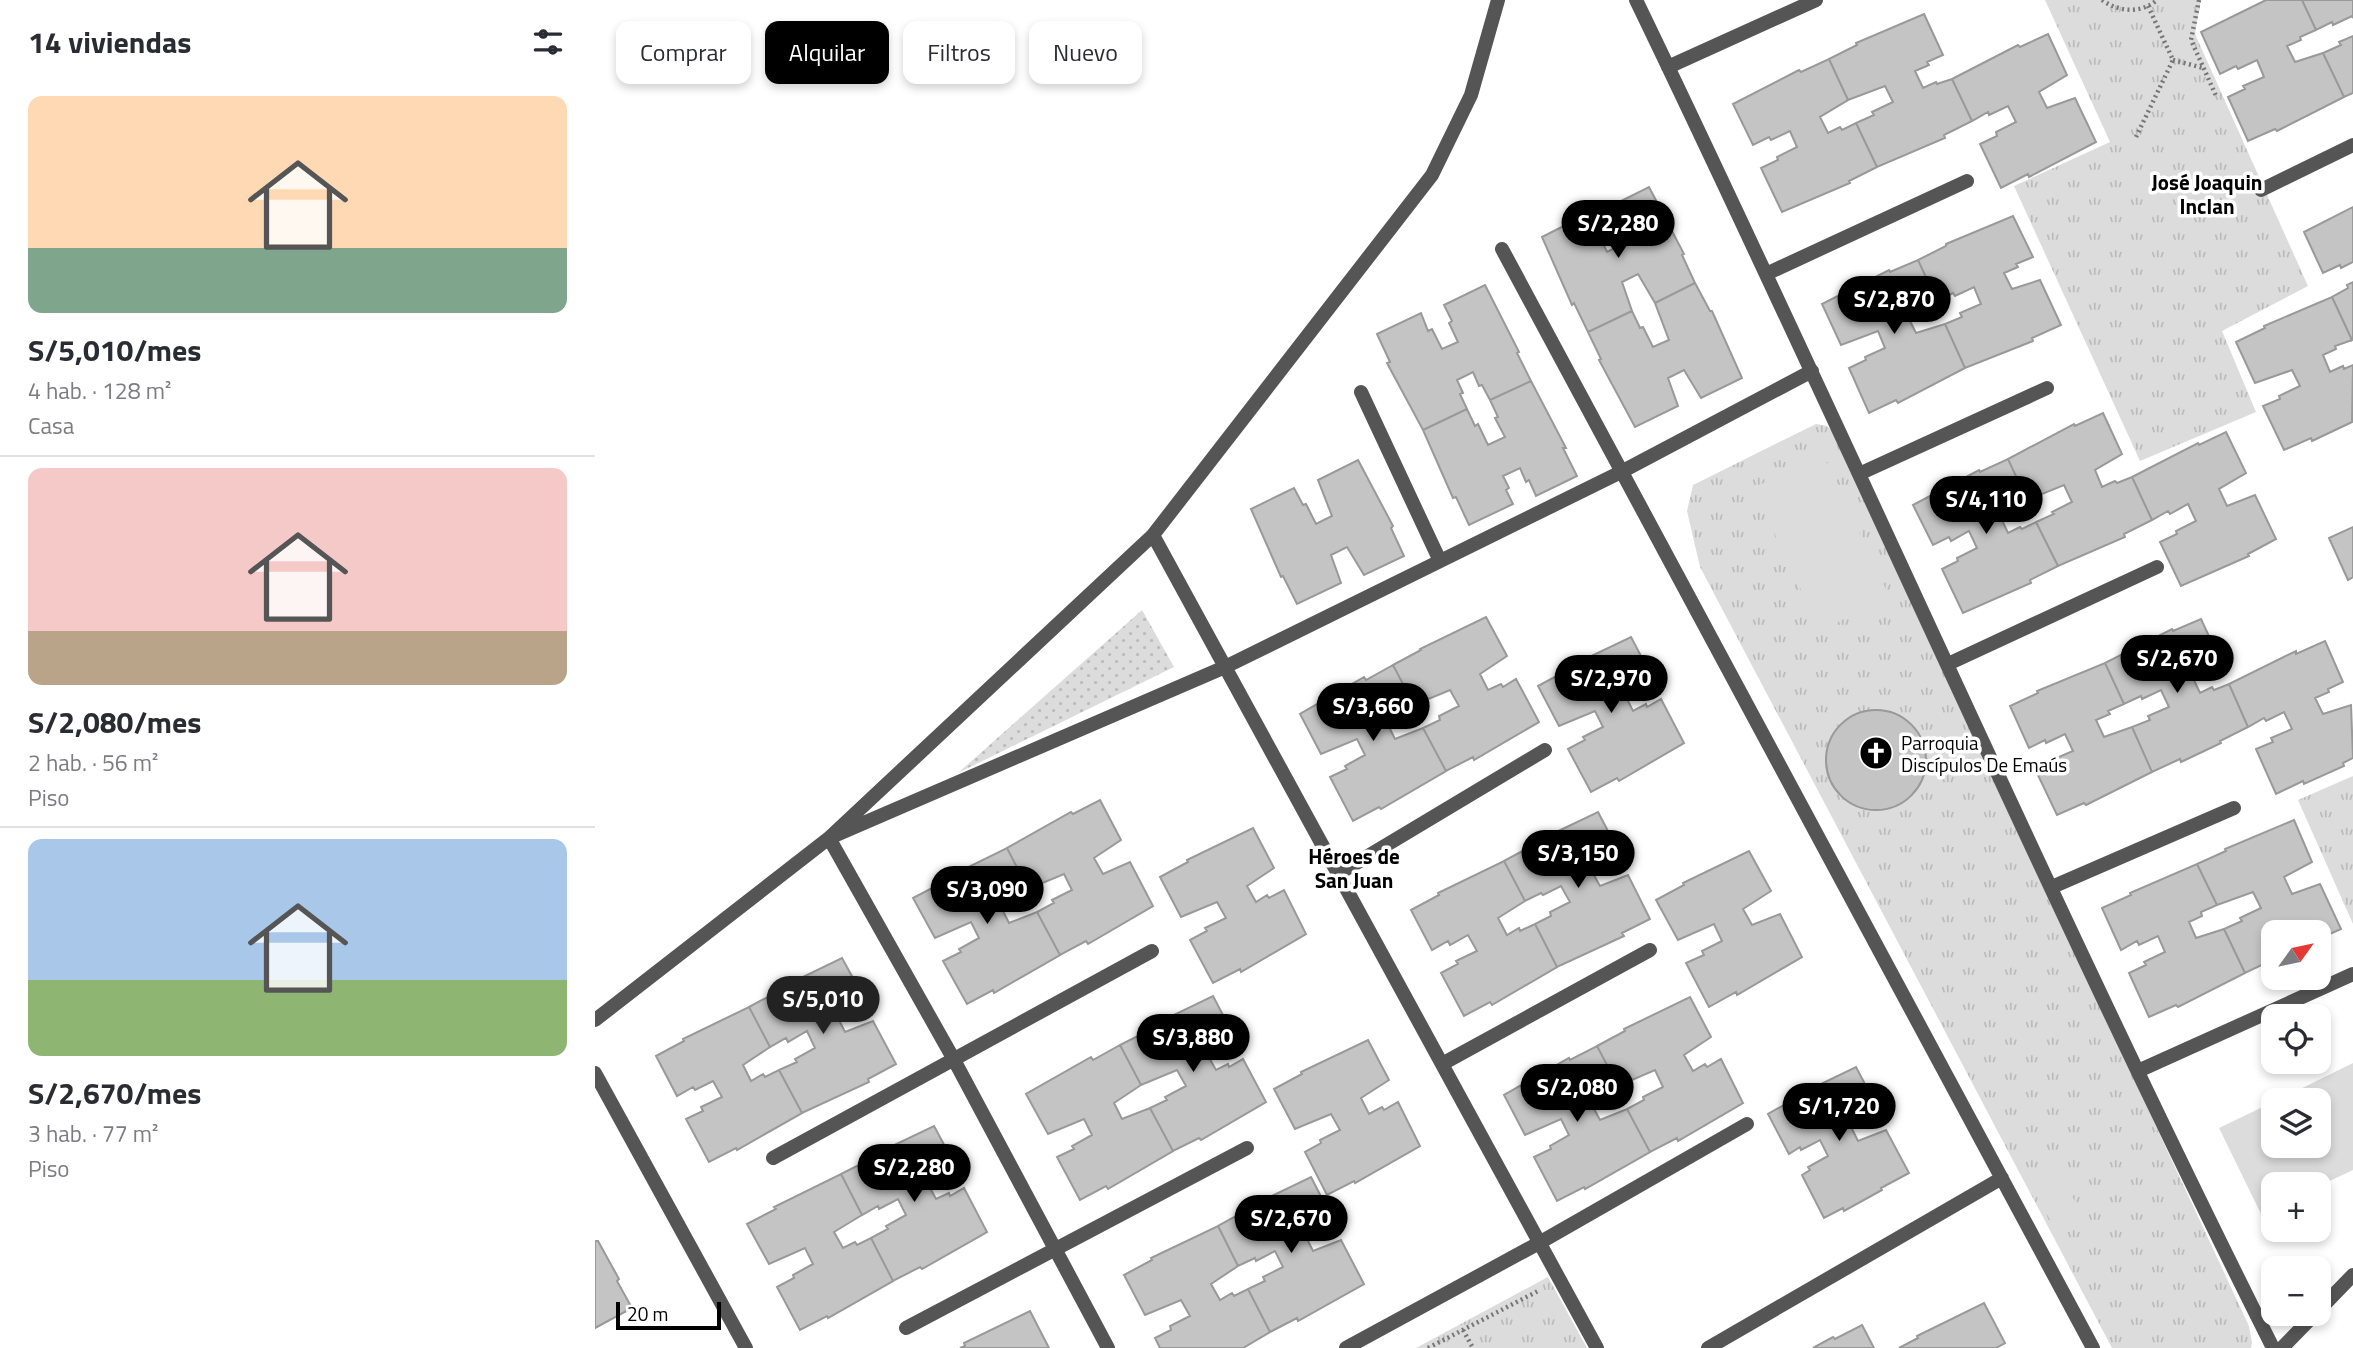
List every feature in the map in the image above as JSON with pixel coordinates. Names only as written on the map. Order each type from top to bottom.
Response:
[{"type":"street","points":[[595,1020],[829,838],[1153,534],[1432,175],[1471,95],[1498,0]]},
{"type":"street","points":[[1636,0],[1812,371],[2180,1164],[2273,1348]]},
{"type":"street","points":[[1668,67],[1816,0]]},
{"type":"street","points":[[2261,190],[2353,145]]},
{"type":"street","points":[[1766,274],[1967,181]]},
{"type":"street","points":[[1502,249],[2094,1348]]},
{"type":"street","points":[[829,838],[1225,667],[1621,472],[1812,371]]},
{"type":"street","points":[[1860,474],[2047,388]]},
{"type":"street","points":[[1361,392],[1440,561]]},
{"type":"street","points":[[1153,534],[1597,1348]]},
{"type":"street","points":[[1948,664],[2157,566]]},
{"type":"street","points":[[1338,874],[1545,750]]},
{"type":"street","points":[[2052,887],[2234,808]]},
{"type":"street","points":[[829,838],[953,1058],[1108,1348]]},
{"type":"street","points":[[1441,1064],[1650,950]]},
{"type":"street","points":[[773,1158],[1152,951]]},
{"type":"street","points":[[2138,1071],[2353,974]]},
{"type":"street","points":[[595,1073],[745,1348]]},
{"type":"street","points":[[1346,1348],[1539,1243],[1747,1124]]},
{"type":"street","points":[[906,1328],[1247,1148]]},
{"type":"street","points":[[1708,1348],[2002,1178]]},
{"type":"street","points":[[2331,1298],[2353,1275]]},
{"type":"street","points":[[2282,1348],[2303,1326]]},
{"type":"path","points":[[2102,0],[2111,7],[2125,10],[2140,9],[2157,0]]},
{"type":"path","points":[[2199,0],[2190,40],[2217,99]]},
{"type":"path","points":[[2148,6],[2173,60]]},
{"type":"path","points":[[2173,60],[2204,68]]},
{"type":"path","points":[[2136,137],[2173,60]]},
{"type":"path","points":[[1428,1348],[1548,1285]]},
{"type":"path","points":[[1463,1330],[1473,1348]]},
{"type":"green space","points":[[2045,0],[2201,0],[2195,34],[2308,286],[2222,331],[2256,412],[2140,461],[2014,186],[2110,142]]},
{"type":"green space","points":[[1816,424],[1827,426],[1832,431],[2249,1326],[2251,1348],[2112,1348],[1700,567],[1687,511],[1693,485]]},
{"type":"green space","points":[[1823,455],[1890,598],[1820,630],[1753,488]]},
{"type":"green space","points":[[1142,610],[1174,667],[958,773]]},
{"type":"green space","points":[[2353,776],[2353,924],[2298,800]]},
{"type":"green space","points":[[2353,1063],[2353,1170],[2331,1180],[2331,1172],[2261,1172],[2261,1214],[2219,1128],[2261,1108],[2261,1158],[2331,1158],[2331,1088],[2302,1088]]},
{"type":"green space","points":[[2052,1162],[2086,1220],[2058,1234],[2026,1177]]},
{"type":"green space","points":[[1548,1277],[1587,1348],[1416,1348]]},
{"type":"building","points":[[2266,0],[2302,0],[2316,30],[2287,46],[2295,62],[2323,53],[2344,97],[2277,131],[2275,129],[2248,141],[2228,97],[2245,89],[2243,86],[2264,77],[2257,60],[2220,74],[2201,32]]},
{"type":"building","points":[[2302,0],[2353,0],[2353,18],[2352,16],[2333,25],[2332,22],[2316,30]]},
{"type":"building","points":[[1924,14],[1943,55],[1915,71],[1923,88],[1952,79],[1972,121],[1944,135],[1945,138],[1877,167],[1856,123],[1893,102],[1885,86],[1848,100],[1829,59],[1857,45],[1856,43]]},
{"type":"building","points":[[2048,34],[2067,75],[2039,92],[2047,108],[2075,98],[2096,142],[2029,177],[2028,174],[2001,188],[1980,144],[2016,122],[2008,106],[1989,115],[1988,112],[1972,121],[1952,79],[2018,45],[2020,47]]},
{"type":"building","points":[[2353,36],[2353,93],[2344,97],[2323,53]]},
{"type":"building","points":[[1829,59],[1848,100],[1820,117],[1828,133],[1856,123],[1877,167],[1849,181],[1850,183],[1782,212],[1761,168],[1797,147],[1790,131],[1753,145],[1733,104],[1799,70],[1801,72]]},
{"type":"building","points":[[1649,187],[1684,254],[1682,255],[1695,283],[1655,303],[1638,274],[1622,282],[1632,311],[1588,332],[1574,303],[1572,305],[1542,237],[1585,215],[1594,233],[1597,231],[1607,252],[1623,244],[1609,207]]},
{"type":"building","points":[[2353,207],[2353,262],[2323,273],[2304,232]]},
{"type":"building","points":[[2013,216],[2033,257],[2004,273],[2012,289],[2040,280],[2061,325],[2032,338],[2033,341],[1965,368],[1945,324],[1962,317],[1960,313],[1981,304],[1974,287],[1937,301],[1918,260],[1946,244]]},
{"type":"building","points":[[1918,260],[1937,301],[1908,317],[1916,333],[1945,324],[1965,368],[1898,403],[1896,400],[1869,413],[1849,368],[1885,348],[1878,331],[1841,345],[1822,304],[1889,270],[1890,272]]},
{"type":"building","points":[[2353,282],[2353,339],[2352,340],[2332,297]]},
{"type":"building","points":[[1695,283],[1712,311],[1742,378],[1701,398],[1684,370],[1668,378],[1678,406],[1635,427],[1599,360],[1601,359],[1588,332],[1632,311],[1653,347],[1669,340],[1655,303]]},
{"type":"building","points":[[1485,285],[1531,381],[1490,400],[1482,385],[1479,386],[1473,372],[1457,380],[1467,409],[1423,430],[1387,363],[1390,362],[1377,334],[1421,313],[1428,331],[1432,329],[1442,349],[1458,342],[1444,305]]},
{"type":"building","points":[[2332,297],[2352,340],[2335,346],[2336,349],[2323,355],[2330,372],[2353,365],[2352,422],[2312,441],[2311,438],[2284,450],[2263,406],[2300,386],[2292,370],[2255,383],[2236,342],[2265,328],[2264,326]]},
{"type":"building","points":[[1531,381],[1566,448],[1563,448],[1577,476],[1536,496],[1520,468],[1503,476],[1513,504],[1469,525],[1456,497],[1453,498],[1423,430],[1467,409],[1488,445],[1505,437],[1495,418],[1498,417],[1490,400]]},
{"type":"building","points":[[2103,413],[2122,454],[2095,470],[2102,487],[2132,477],[2152,520],[2124,534],[2125,537],[2058,566],[2036,522],[2072,502],[2064,485],[2027,500],[2008,459],[2074,424],[2075,426]]},
{"type":"building","points":[[2226,432],[2246,473],[2219,489],[2227,506],[2255,495],[2276,539],[2248,554],[2249,556],[2181,586],[2160,542],[2196,521],[2188,504],[2152,520],[2132,477],[2198,443],[2199,445]]},
{"type":"building","points":[[2008,459],[2027,500],[2000,516],[2008,533],[2036,522],[2058,566],[2030,580],[2031,583],[1963,613],[1942,569],[1977,548],[1969,531],[1951,541],[1949,537],[1933,545],[1913,505],[1979,470],[1980,472]]},
{"type":"building","points":[[1358,460],[1393,526],[1391,528],[1404,556],[1364,575],[1347,547],[1331,555],[1341,583],[1297,604],[1283,576],[1281,577],[1251,509],[1294,488],[1316,524],[1332,516],[1318,480]]},
{"type":"building","points":[[2353,527],[2353,577],[2348,580],[2329,538]]},
{"type":"building","points":[[1486,617],[1507,656],[1480,674],[1488,690],[1501,684],[1503,687],[1516,679],[1539,722],[1474,760],[1473,757],[1446,771],[1423,728],[1459,706],[1450,690],[1414,705],[1393,665]]},
{"type":"building","points":[[2201,619],[2220,660],[2192,676],[2200,693],[2212,687],[2214,690],[2229,684],[2248,727],[2181,762],[2180,759],[2152,772],[2132,727],[2150,720],[2148,716],[2169,707],[2161,690],[2124,704],[2105,663],[2172,629],[2173,631]]},
{"type":"building","points":[[1631,637],[1652,677],[1625,695],[1633,711],[1661,699],[1684,743],[1619,781],[1617,778],[1591,792],[1568,749],[1585,740],[1583,737],[1603,727],[1595,711],[1559,726],[1538,686],[1566,671],[1564,669]]},
{"type":"building","points":[[2325,641],[2343,682],[2315,698],[2323,714],[2351,705],[2353,758],[2343,763],[2344,766],[2276,794],[2256,749],[2273,742],[2271,738],[2292,729],[2284,712],[2266,721],[2264,718],[2248,727],[2229,684],[2296,651],[2296,654]]},
{"type":"building","points":[[2105,663],[2124,704],[2096,720],[2104,737],[2132,727],[2152,772],[2086,805],[2084,803],[2057,815],[2036,771],[2073,751],[2065,734],[2029,748],[2010,706],[2038,693],[2037,691]]},
{"type":"building","points":[[1393,665],[1414,705],[1387,723],[1395,739],[1423,728],[1446,771],[1381,809],[1379,807],[1353,821],[1330,777],[1347,769],[1345,766],[1365,755],[1357,739],[1321,754],[1300,714],[1364,677],[1366,680]]},
{"type":"building","name":"Parroquia Discípulos De Emaús","points":[[1876,710],[1895,713],[1912,724],[1923,741],[1926,760],[1923,779],[1912,796],[1895,807],[1876,810],[1857,807],[1840,796],[1829,779],[1826,760],[1829,741],[1840,724],[1857,713]]},
{"type":"building","points":[[1100,800],[1121,840],[1094,858],[1103,874],[1130,862],[1153,906],[1088,944],[1086,941],[1060,955],[1037,912],[1054,903],[1052,900],[1072,890],[1064,874],[1028,889],[1007,848],[1071,812],[1073,814]]},
{"type":"building","points":[[1598,812],[1619,852],[1591,870],[1600,886],[1628,875],[1650,919],[1622,933],[1624,936],[1557,967],[1535,924],[1551,916],[1550,912],[1570,902],[1561,886],[1525,901],[1504,861],[1532,846],[1531,844]]},
{"type":"building","points":[[2294,820],[2312,862],[2284,877],[2292,894],[2320,884],[2341,929],[2331,934],[2331,920],[2261,920],[2261,965],[2245,973],[2224,929],[2261,908],[2253,892],[2217,905],[2197,864],[2226,851],[2225,849]]},
{"type":"building","points":[[1253,828],[1274,868],[1247,886],[1256,902],[1267,895],[1269,898],[1284,890],[1306,934],[1241,972],[1240,969],[1213,983],[1190,940],[1207,931],[1205,928],[1226,918],[1217,902],[1181,917],[1160,877],[1188,862],[1187,860]]},
{"type":"building","points":[[1007,848],[1028,889],[1001,907],[1009,923],[1037,912],[1060,955],[994,993],[993,990],[967,1004],[943,961],[961,952],[959,949],[979,938],[971,922],[935,938],[913,898],[942,883],[940,881]]},
{"type":"building","points":[[1749,851],[1771,891],[1743,909],[1752,925],[1780,914],[1802,957],[1737,995],[1736,992],[1709,1007],[1686,963],[1704,955],[1702,951],[1722,941],[1714,924],[1678,940],[1656,900],[1684,885],[1683,883]]},
{"type":"building","points":[[1504,861],[1525,901],[1498,918],[1507,935],[1519,928],[1520,931],[1535,924],[1557,967],[1492,1005],[1490,1002],[1464,1016],[1441,973],[1458,964],[1456,961],[1477,951],[1468,935],[1450,945],[1448,941],[1432,950],[1411,910],[1439,895],[1438,893]]},
{"type":"building","points":[[2197,864],[2217,905],[2201,912],[2202,916],[2189,922],[2196,938],[2224,929],[2245,973],[2178,1007],[2176,1005],[2149,1017],[2129,973],[2165,952],[2158,936],[2139,945],[2137,941],[2121,950],[2102,908]]},
{"type":"building","points":[[842,958],[864,998],[837,1016],[845,1032],[873,1021],[896,1064],[868,1079],[869,1082],[802,1113],[779,1070],[797,1062],[795,1059],[815,1048],[807,1031],[788,1042],[786,1038],[770,1047],[749,1007],[777,992],[776,990]]},
{"type":"building","points":[[1213,996],[1234,1036],[1207,1054],[1216,1070],[1228,1064],[1229,1067],[1243,1059],[1266,1102],[1201,1140],[1199,1138],[1173,1151],[1150,1108],[1186,1086],[1177,1070],[1141,1085],[1120,1045],[1148,1031],[1147,1028]]},
{"type":"building","points":[[1690,997],[1711,1037],[1684,1055],[1693,1071],[1721,1059],[1743,1103],[1678,1141],[1677,1138],[1650,1152],[1627,1109],[1663,1087],[1655,1070],[1618,1086],[1597,1046],[1625,1031],[1624,1029]]},
{"type":"building","points":[[749,1007],[770,1047],[743,1065],[751,1081],[763,1074],[765,1077],[779,1070],[802,1113],[737,1150],[736,1148],[709,1162],[686,1119],[703,1111],[701,1107],[722,1097],[713,1081],[695,1090],[693,1087],[677,1096],[656,1056],[684,1041],[683,1039]]},
{"type":"building","points":[[1368,1040],[1389,1080],[1361,1098],[1369,1114],[1398,1102],[1420,1146],[1355,1183],[1354,1181],[1327,1195],[1305,1152],[1321,1143],[1320,1140],[1340,1130],[1331,1114],[1295,1129],[1274,1089],[1302,1074],[1301,1072]]},
{"type":"building","points":[[1120,1045],[1141,1085],[1114,1103],[1122,1119],[1150,1108],[1173,1151],[1108,1189],[1106,1186],[1080,1200],[1057,1157],[1074,1149],[1072,1146],[1092,1135],[1084,1119],[1048,1134],[1026,1094],[1091,1057],[1093,1060]]},
{"type":"building","points":[[1597,1046],[1618,1086],[1591,1103],[1600,1120],[1627,1109],[1650,1152],[1585,1189],[1584,1187],[1557,1201],[1534,1157],[1551,1149],[1550,1146],[1569,1135],[1561,1119],[1525,1135],[1504,1095],[1569,1058],[1570,1060]]},
{"type":"building","points":[[1856,1067],[1877,1107],[1850,1125],[1858,1141],[1886,1130],[1909,1173],[1844,1211],[1843,1208],[1824,1218],[1802,1175],[1810,1170],[1808,1167],[1828,1156],[1820,1140],[1789,1154],[1768,1114],[1791,1101],[1790,1099]]},
{"type":"building","points":[[934,1126],[955,1165],[928,1184],[936,1199],[949,1193],[950,1196],[964,1188],[987,1232],[922,1269],[920,1267],[893,1281],[871,1238],[906,1215],[898,1199],[862,1215],[841,1174],[869,1160],[867,1158]]},
{"type":"building","points":[[841,1174],[862,1215],[834,1232],[843,1248],[871,1238],[893,1281],[828,1318],[827,1316],[800,1330],[777,1287],[813,1264],[805,1248],[769,1264],[747,1224],[776,1209],[774,1207]]},
{"type":"building","points":[[1311,1177],[1332,1218],[1305,1235],[1313,1251],[1341,1240],[1364,1284],[1298,1321],[1297,1318],[1270,1332],[1248,1289],[1265,1281],[1263,1277],[1283,1267],[1275,1251],[1256,1261],[1255,1258],[1238,1266],[1218,1226],[1245,1209]]},
{"type":"building","points":[[1218,1226],[1238,1266],[1211,1284],[1220,1300],[1232,1293],[1234,1296],[1248,1289],[1270,1332],[1243,1348],[1160,1348],[1155,1338],[1171,1330],[1170,1326],[1190,1316],[1181,1300],[1145,1315],[1124,1275],[1152,1260],[1151,1258]]},
{"type":"building","points":[[595,1241],[598,1241],[619,1279],[617,1281],[632,1308],[595,1328]]},
{"type":"building","points":[[1984,1303],[2005,1343],[1996,1348],[1899,1348],[1918,1338],[1917,1336]]},
{"type":"building","points":[[1030,1311],[1049,1348],[960,1348],[965,1346],[964,1343]]},
{"type":"building","points":[[1862,1325],[1874,1348],[1813,1348],[1833,1337],[1835,1339]]},
{"type":"place","name":"Parroquia Discípulos De Emaús","points":[[1876,753]]},
{"type":"district","name":"José Joaquin Inclan","points":[[2207,194]]},
{"type":"district","name":"Héroes de San Juan","points":[[1354,868]]}]
